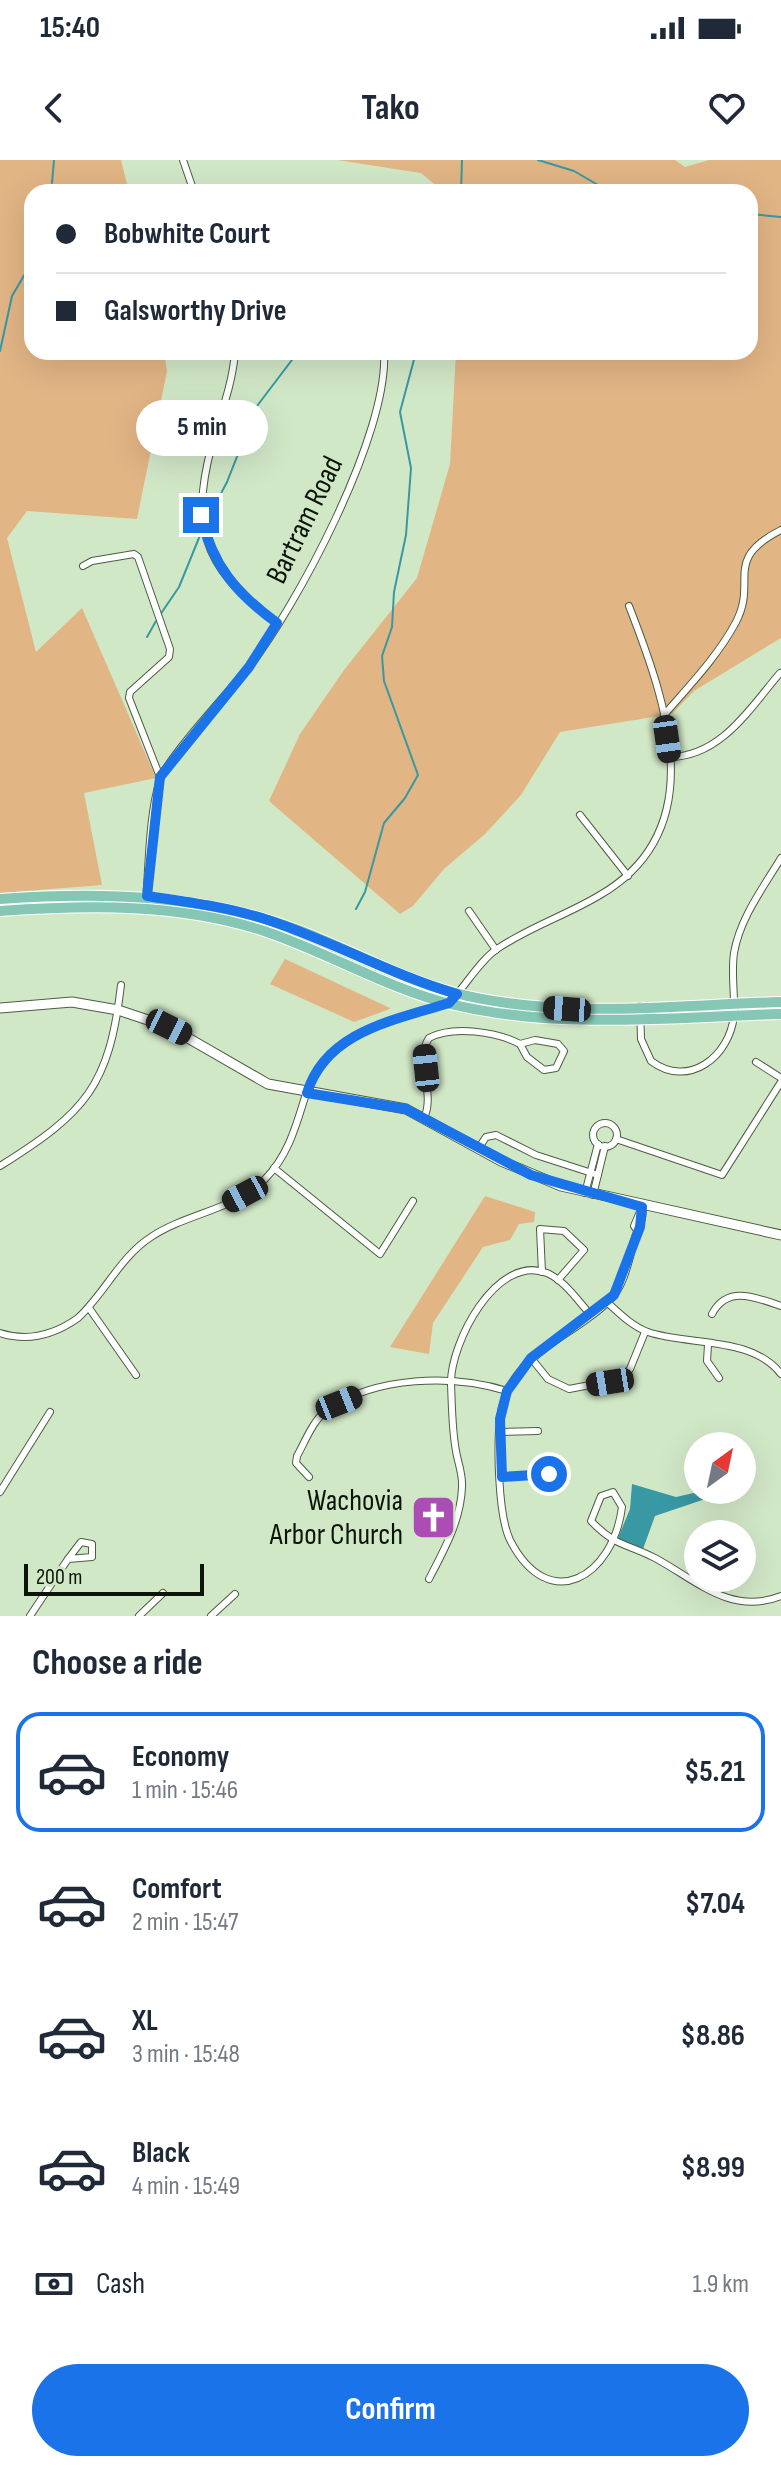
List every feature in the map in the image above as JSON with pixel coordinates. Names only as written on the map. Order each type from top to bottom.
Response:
[{"type":"main road","points":[[0,899],[146,902],[229,908],[267,919],[418,982],[457,994],[529,1006],[781,1002]]},
{"type":"main road","points":[[0,911],[146,902],[263,931],[370,976],[449,1003],[528,1019],[781,1014]]},
{"type":"street","points":[[183,160],[191,184]]},
{"type":"street","points":[[233,360],[202,483],[201,515],[212,555],[223,573],[242,597],[277,623]]},
{"type":"street","name":"Bartram Road","points":[[160,777],[249,667],[331,528],[358,466],[380,396],[383,360]]},
{"type":"street","points":[[664,715],[695,680],[735,624],[742,608],[742,577],[747,557],[759,541],[781,530]]},
{"type":"street","points":[[83,566],[92,561],[134,554],[138,557],[170,649],[169,657],[129,695],[160,777],[146,902]]},
{"type":"street","points":[[0,1333],[17,1337],[50,1333],[66,1327],[89,1308],[138,1246],[180,1221],[245,1194],[274,1168],[293,1135],[313,1076],[328,1056],[358,1033],[449,1003],[496,950],[601,895],[637,871],[653,850],[664,825],[670,796],[669,757],[661,693],[629,606]]},
{"type":"street","points":[[669,757],[691,755],[720,740],[780,673]]},
{"type":"street","points":[[580,815],[628,876]]},
{"type":"street","points":[[640,1006],[642,1045],[651,1061],[665,1070],[687,1073],[703,1068],[713,1059],[730,1031],[734,1015],[734,953],[744,920],[781,858]]},
{"type":"street","points":[[469,911],[496,950]]},
{"type":"street","points":[[0,1166],[63,1124],[87,1098],[108,1057],[121,985]]},
{"type":"street","points":[[0,1008],[72,1002],[118,1010],[184,1034],[258,1081],[307,1093],[392,1106],[424,1118],[531,1175],[642,1207],[781,1235]]},
{"type":"street","points":[[424,1118],[430,1107],[424,1050],[429,1038],[447,1033],[488,1033],[520,1044],[535,1040],[558,1044],[564,1051],[562,1061],[556,1068],[544,1070],[527,1057],[520,1044]]},
{"type":"street","points":[[602,1145],[616,1139],[722,1175],[781,1080],[756,1062]]},
{"type":"street","points":[[602,1145],[593,1133],[604,1123],[614,1127],[616,1139]]},
{"type":"street","points":[[478,1149],[491,1134],[548,1160],[594,1174]]},
{"type":"street","points":[[589,1194],[602,1145]]},
{"type":"street","points":[[274,1168],[380,1254],[413,1201]]},
{"type":"street","points":[[642,1207],[644,1211],[625,1273],[608,1303],[531,1358],[507,1391],[499,1432],[504,1518],[511,1541],[524,1562],[550,1582],[566,1585],[587,1578],[611,1542],[622,1507],[617,1495],[608,1492],[601,1496],[591,1521],[611,1542],[652,1556],[725,1599],[754,1603],[781,1596]]},
{"type":"street","points":[[542,1272],[540,1229],[564,1231],[584,1250],[558,1280]]},
{"type":"street","points":[[429,1579],[454,1527],[462,1486],[451,1382],[466,1333],[493,1287],[518,1273],[542,1272],[558,1280],[591,1315]]},
{"type":"street","points":[[712,1314],[719,1302],[737,1294],[781,1306]]},
{"type":"street","points":[[608,1303],[645,1332],[753,1353],[770,1362],[781,1374]]},
{"type":"street","points":[[89,1308],[136,1375]]},
{"type":"street","points":[[531,1358],[548,1379],[569,1389],[621,1379],[630,1369],[645,1332]]},
{"type":"street","points":[[708,1345],[707,1361],[719,1378]]},
{"type":"street","points":[[309,1477],[296,1463],[297,1456],[327,1410],[394,1386],[473,1382],[507,1391]]},
{"type":"street","points":[[0,1492],[50,1412]]},
{"type":"street","points":[[499,1432],[538,1431]]},
{"type":"street","points":[[502,1477],[549,1474]]},
{"type":"street","points":[[30,1616],[68,1559]]},
{"type":"street","points":[[139,1616],[163,1593]]},
{"type":"street","points":[[211,1616],[235,1594]]},
{"type":"shaded area","points":[[0,160],[121,160],[127,184],[24,184],[24,360],[165,360],[167,371],[137,519],[27,511],[7,538],[36,652],[82,608],[156,778],[84,793],[102,885],[0,893]]},
{"type":"shaded area","points":[[337,160],[675,160],[685,167],[709,160],[781,160],[781,638],[694,691],[672,714],[560,732],[521,795],[485,834],[444,869],[413,906],[400,914],[269,801],[300,734],[344,670],[417,578],[450,464],[456,360],[758,360],[758,184],[434,184],[421,173]]},
{"type":"shaded area","points":[[285,959],[390,1009],[354,1022],[270,984]]},
{"type":"shaded area","points":[[485,1196],[535,1212],[534,1222],[519,1224],[510,1240],[483,1247],[433,1323],[429,1354],[390,1347]]},
{"type":"water","points":[[632,1484],[676,1497],[684,1495],[684,1504],[690,1504],[655,1516],[643,1549],[618,1538],[630,1509]]},
{"type":"waterway","points":[[52,183],[54,160]]},
{"type":"waterway","points":[[461,184],[462,160]]},
{"type":"waterway","points":[[538,160],[574,171],[596,184]]},
{"type":"waterway","points":[[758,215],[781,217]]},
{"type":"waterway","points":[[0,351],[12,296],[24,276]]},
{"type":"waterway","points":[[206,522],[227,482],[257,406],[292,360]]},
{"type":"waterway","points":[[356,909],[365,892],[384,823],[405,798],[418,775],[384,681],[382,656],[392,627],[394,592],[406,535],[411,468],[400,412],[414,360]]},
{"type":"waterway","points":[[160,615],[179,587],[203,528]]},
{"type":"waterway","points":[[147,637],[156,621]]},
{"type":"place","name":"Wachovia Arbor Church","points":[[434,1518]]},
{"type":"route","points":[[201,515],[212,555],[223,573],[242,597],[277,623],[249,667],[160,777],[147,896],[229,908],[267,919],[302,931],[362,960],[457,994],[449,1003],[351,1037],[319,1067],[307,1093],[406,1109],[531,1175],[642,1207],[640,1227],[614,1295],[608,1303],[531,1358],[507,1391],[499,1432],[502,1477],[549,1474]]}]
